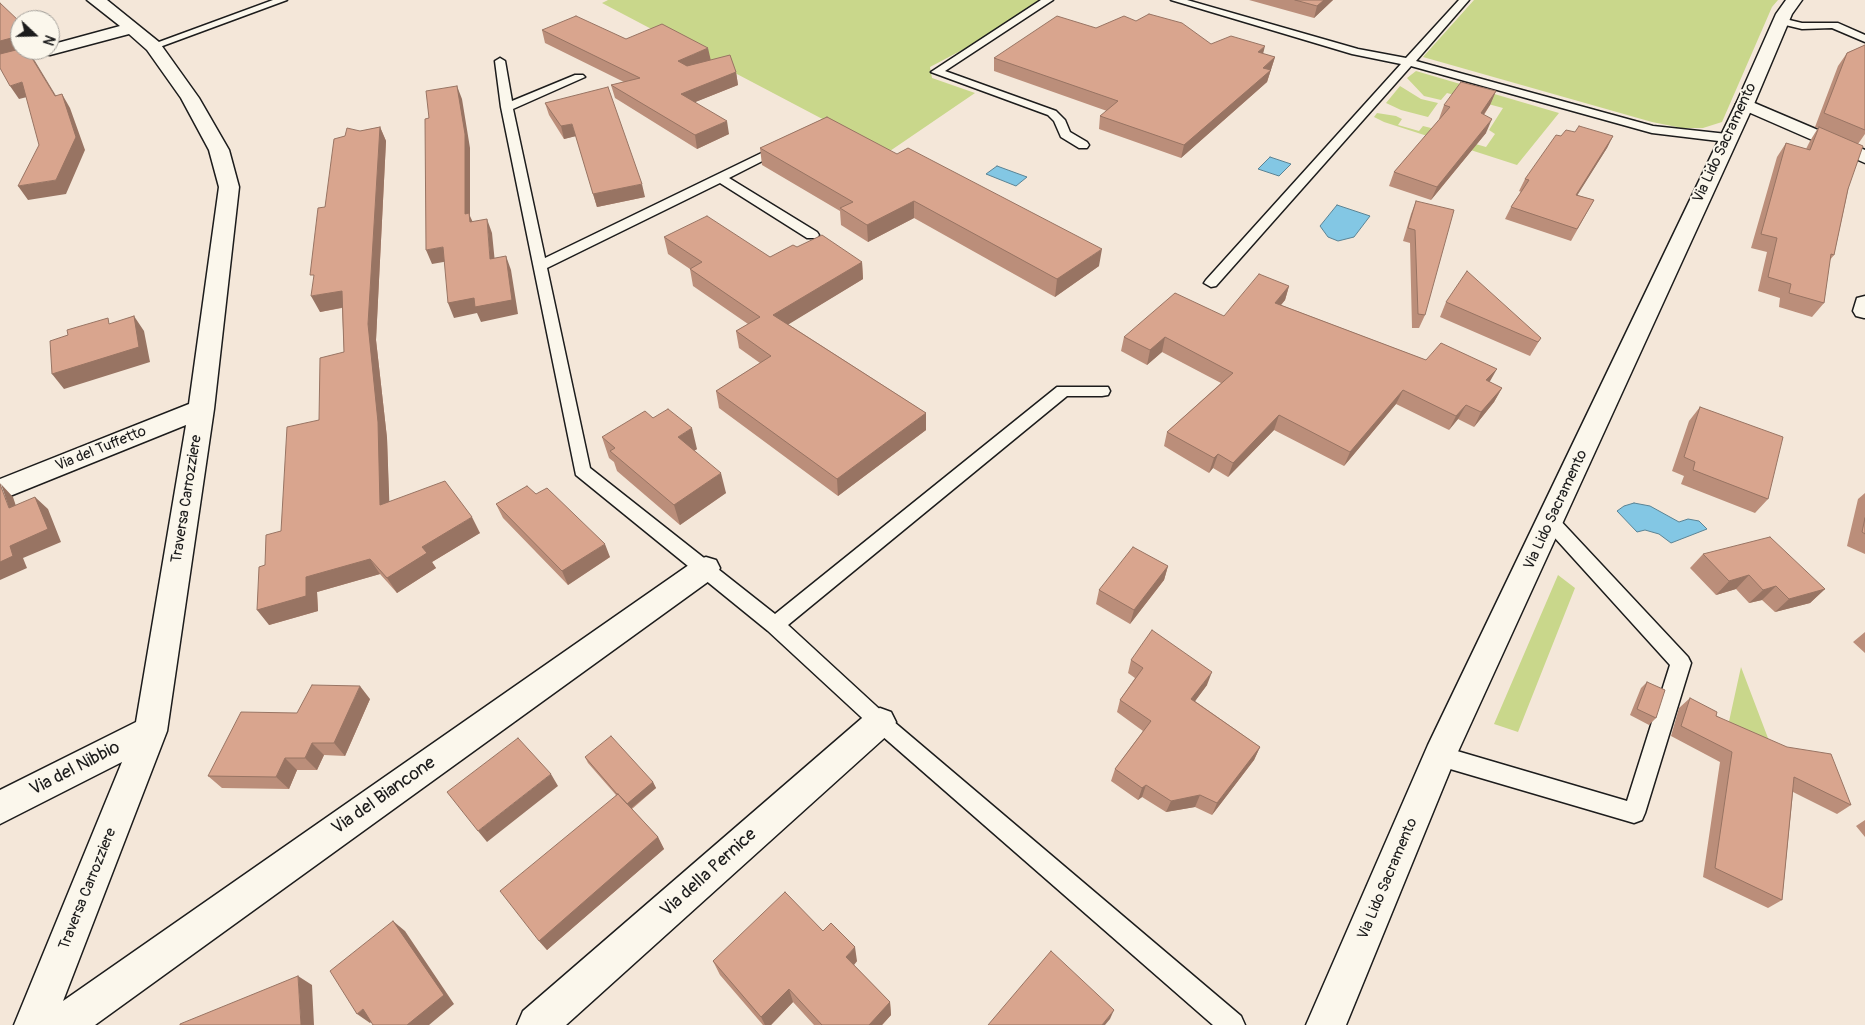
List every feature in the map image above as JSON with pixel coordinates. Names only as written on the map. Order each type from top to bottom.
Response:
[{"type":"street","name":"Traversa Carrozziere","points":[[34,1025],[151,731],[201,409],[229,187],[219,150],[190,98],[153,46],[95,0]]},
{"type":"street","name":"Via Lido Sacramento","points":[[1326,1025],[1440,756],[1551,522],[1727,138],[1745,104],[1788,10]]},
{"type":"street","points":[[60,47],[132,28]]},
{"type":"street","points":[[1745,104],[1865,157]]},
{"type":"street","name":"Via del Tuffetto","points":[[0,490],[201,409]]},
{"type":"street","name":"Via del Biancone","points":[[62,1025],[706,568]]},
{"type":"street","name":"Via della Pernice","points":[[537,1025],[880,722]]},
{"type":"street","name":"Via del Nibbio","points":[[0,808],[151,731]]},
{"type":"lane","points":[[153,46],[282,0]]},
{"type":"lane","points":[[1048,0],[936,72],[1052,113],[1059,120],[1066,134],[1084,145]]},
{"type":"lane","points":[[1176,0],[1356,52],[1408,62],[1652,129],[1727,138]]},
{"type":"lane","points":[[1211,283],[1464,0]]},
{"type":"lane","points":[[1788,10],[1802,26],[1834,25],[1865,38]]},
{"type":"lane","points":[[500,61],[507,107],[582,471],[775,624],[880,722],[1232,1025]]},
{"type":"lane","points":[[507,107],[579,77]]},
{"type":"lane","points":[[540,266],[791,143]]},
{"type":"lane","points":[[720,178],[812,235]]},
{"type":"lane","points":[[775,624],[1063,391],[1102,391]]},
{"type":"lane","points":[[1440,756],[1634,813],[1681,664],[1551,522]]},
{"type":"green space","points":[[608,0],[1042,0],[981,40],[930,67],[932,78],[975,93],[887,153],[602,3]]},
{"type":"green space","points":[[1474,0],[1778,0],[1772,7],[1722,122],[1703,128],[1682,128],[1652,122],[1423,57]]},
{"type":"green space","points":[[1416,71],[1559,113],[1517,165],[1384,122],[1374,117],[1377,113],[1396,116],[1402,119],[1398,125],[1419,131],[1423,126],[1435,129],[1434,132],[1486,147],[1495,134],[1489,130],[1503,108],[1447,93],[1441,100],[1424,96],[1407,78]]},
{"type":"green space","points":[[1400,86],[1421,99],[1438,103],[1428,117],[1401,110],[1386,103]]},
{"type":"green space","points":[[1558,575],[1575,588],[1518,732],[1494,724]]},
{"type":"green space","points":[[1741,667],[1771,746],[1728,726]]},
{"type":"water","points":[[1270,157],[1291,164],[1279,176],[1258,169]]},
{"type":"water","points":[[997,166],[1027,177],[1016,186],[986,174]]},
{"type":"water","points":[[1337,205],[1370,216],[1354,237],[1338,241],[1328,237],[1320,226]]},
{"type":"water","points":[[1634,503],[1650,506],[1679,522],[1688,519],[1699,521],[1707,529],[1671,543],[1659,534],[1645,530],[1637,532],[1617,511],[1624,506]]},
{"type":"building","points":[[1295,0],[1324,0],[1317,6]]},
{"type":"building","points":[[0,3],[10,12],[10,38],[0,41]]},
{"type":"building","points":[[1149,14],[1182,23],[1211,44],[1231,36],[1265,46],[1258,52],[1275,57],[1263,68],[1271,70],[1184,145],[1100,116],[1118,101],[994,58],[1057,16],[1096,28],[1124,16],[1136,21]]},
{"type":"building","points":[[576,16],[626,39],[662,24],[708,48],[678,61],[687,66],[730,55],[736,72],[681,94],[727,121],[695,135],[611,85],[640,78],[542,30]]},
{"type":"building","points":[[1865,45],[1865,130],[1824,113],[1847,53]]},
{"type":"building","points":[[10,52],[10,60],[33,60],[55,96],[62,94],[76,137],[56,180],[18,186],[39,145],[22,82],[10,86],[0,68],[0,54]]},
{"type":"building","points":[[1461,82],[1496,91],[1481,113],[1492,119],[1437,187],[1394,172],[1450,107],[1444,105]]},
{"type":"building","points":[[457,86],[465,134],[465,214],[469,213],[470,222],[487,219],[490,259],[506,256],[512,300],[475,307],[474,298],[448,303],[443,247],[426,250],[425,119],[429,118],[426,91]]},
{"type":"building","points":[[608,87],[642,184],[593,194],[572,124],[561,126],[545,103]]},
{"type":"building","points":[[827,117],[897,154],[908,148],[1102,249],[1057,279],[914,201],[867,225],[840,208],[853,202],[760,148]]},
{"type":"building","points":[[1579,126],[1613,136],[1576,195],[1594,200],[1577,229],[1511,207],[1529,180],[1525,179],[1556,135],[1561,136],[1566,130],[1575,132]]},
{"type":"building","points":[[380,127],[368,324],[378,422],[380,505],[445,481],[472,517],[422,547],[427,553],[387,578],[370,559],[306,577],[306,596],[257,610],[259,567],[265,565],[266,535],[281,531],[287,427],[319,420],[320,358],[344,352],[342,291],[311,296],[314,275],[310,275],[318,208],[325,207],[334,139],[345,136],[347,128],[360,131]]},
{"type":"building","points":[[1819,127],[1863,146],[1848,189],[1834,255],[1831,254],[1824,303],[1789,293],[1791,284],[1768,277],[1777,238],[1761,234],[1786,143],[1810,150]]},
{"type":"building","points":[[1416,201],[1454,210],[1425,315],[1418,314],[1415,230],[1408,228]]},
{"type":"building","points":[[707,216],[770,257],[793,245],[797,247],[822,235],[862,262],[773,315],[926,413],[837,479],[716,391],[771,356],[736,331],[760,317],[690,269],[702,262],[664,237]]},
{"type":"building","points":[[1467,271],[1541,338],[1538,342],[1446,302]]},
{"type":"building","points":[[1259,274],[1289,286],[1275,303],[1426,360],[1441,343],[1497,369],[1486,380],[1502,388],[1481,412],[1466,405],[1456,416],[1403,390],[1350,452],[1279,415],[1233,463],[1218,454],[1214,458],[1167,432],[1233,373],[1165,337],[1150,350],[1124,337],[1175,293],[1224,316]]},
{"type":"building","points":[[134,316],[139,347],[52,374],[50,341],[68,335],[67,330],[108,318],[109,324]]},
{"type":"building","points":[[1700,407],[1783,437],[1768,499],[1693,470],[1695,462],[1684,457]]},
{"type":"building","points":[[668,409],[692,428],[678,437],[721,473],[674,505],[610,451],[615,448],[602,437],[645,411],[653,418]]},
{"type":"building","points":[[0,484],[9,508],[35,497],[48,529],[10,546],[13,556],[0,562]]},
{"type":"building","points":[[527,486],[536,494],[547,488],[605,544],[562,571],[496,504]]},
{"type":"building","points":[[1865,518],[1865,534],[1862,532]]},
{"type":"building","points":[[1770,537],[1825,589],[1789,599],[1776,586],[1763,590],[1749,575],[1729,581],[1703,554]]},
{"type":"building","points":[[1133,547],[1168,566],[1134,610],[1099,590]]},
{"type":"building","points":[[1152,630],[1212,672],[1191,699],[1260,747],[1217,803],[1200,795],[1171,801],[1146,785],[1142,788],[1115,769],[1151,721],[1120,700],[1143,668],[1131,660]]},
{"type":"building","points":[[1647,682],[1665,690],[1656,718],[1637,709]]},
{"type":"building","points":[[312,685],[360,686],[334,743],[312,743],[305,758],[285,758],[276,777],[208,776],[241,712],[297,713]]},
{"type":"building","points":[[1690,698],[1717,712],[1716,716],[1787,747],[1831,754],[1851,805],[1794,777],[1782,900],[1715,868],[1732,752],[1681,726]]},
{"type":"building","points":[[611,736],[653,782],[627,804],[585,757]]},
{"type":"building","points":[[518,738],[551,774],[478,831],[447,792]]},
{"type":"building","points":[[618,794],[658,837],[539,941],[500,891]]},
{"type":"building","points":[[785,892],[823,931],[831,923],[855,947],[846,957],[890,1002],[869,1025],[822,1025],[789,989],[761,1017],[713,961]]},
{"type":"building","points":[[393,921],[444,995],[407,1025],[373,1025],[363,1009],[357,1014],[330,971]]},
{"type":"building","points":[[1051,951],[1114,1010],[1102,1025],[988,1025]]},
{"type":"building","points":[[298,976],[301,1025],[180,1025],[180,1024]]}]
